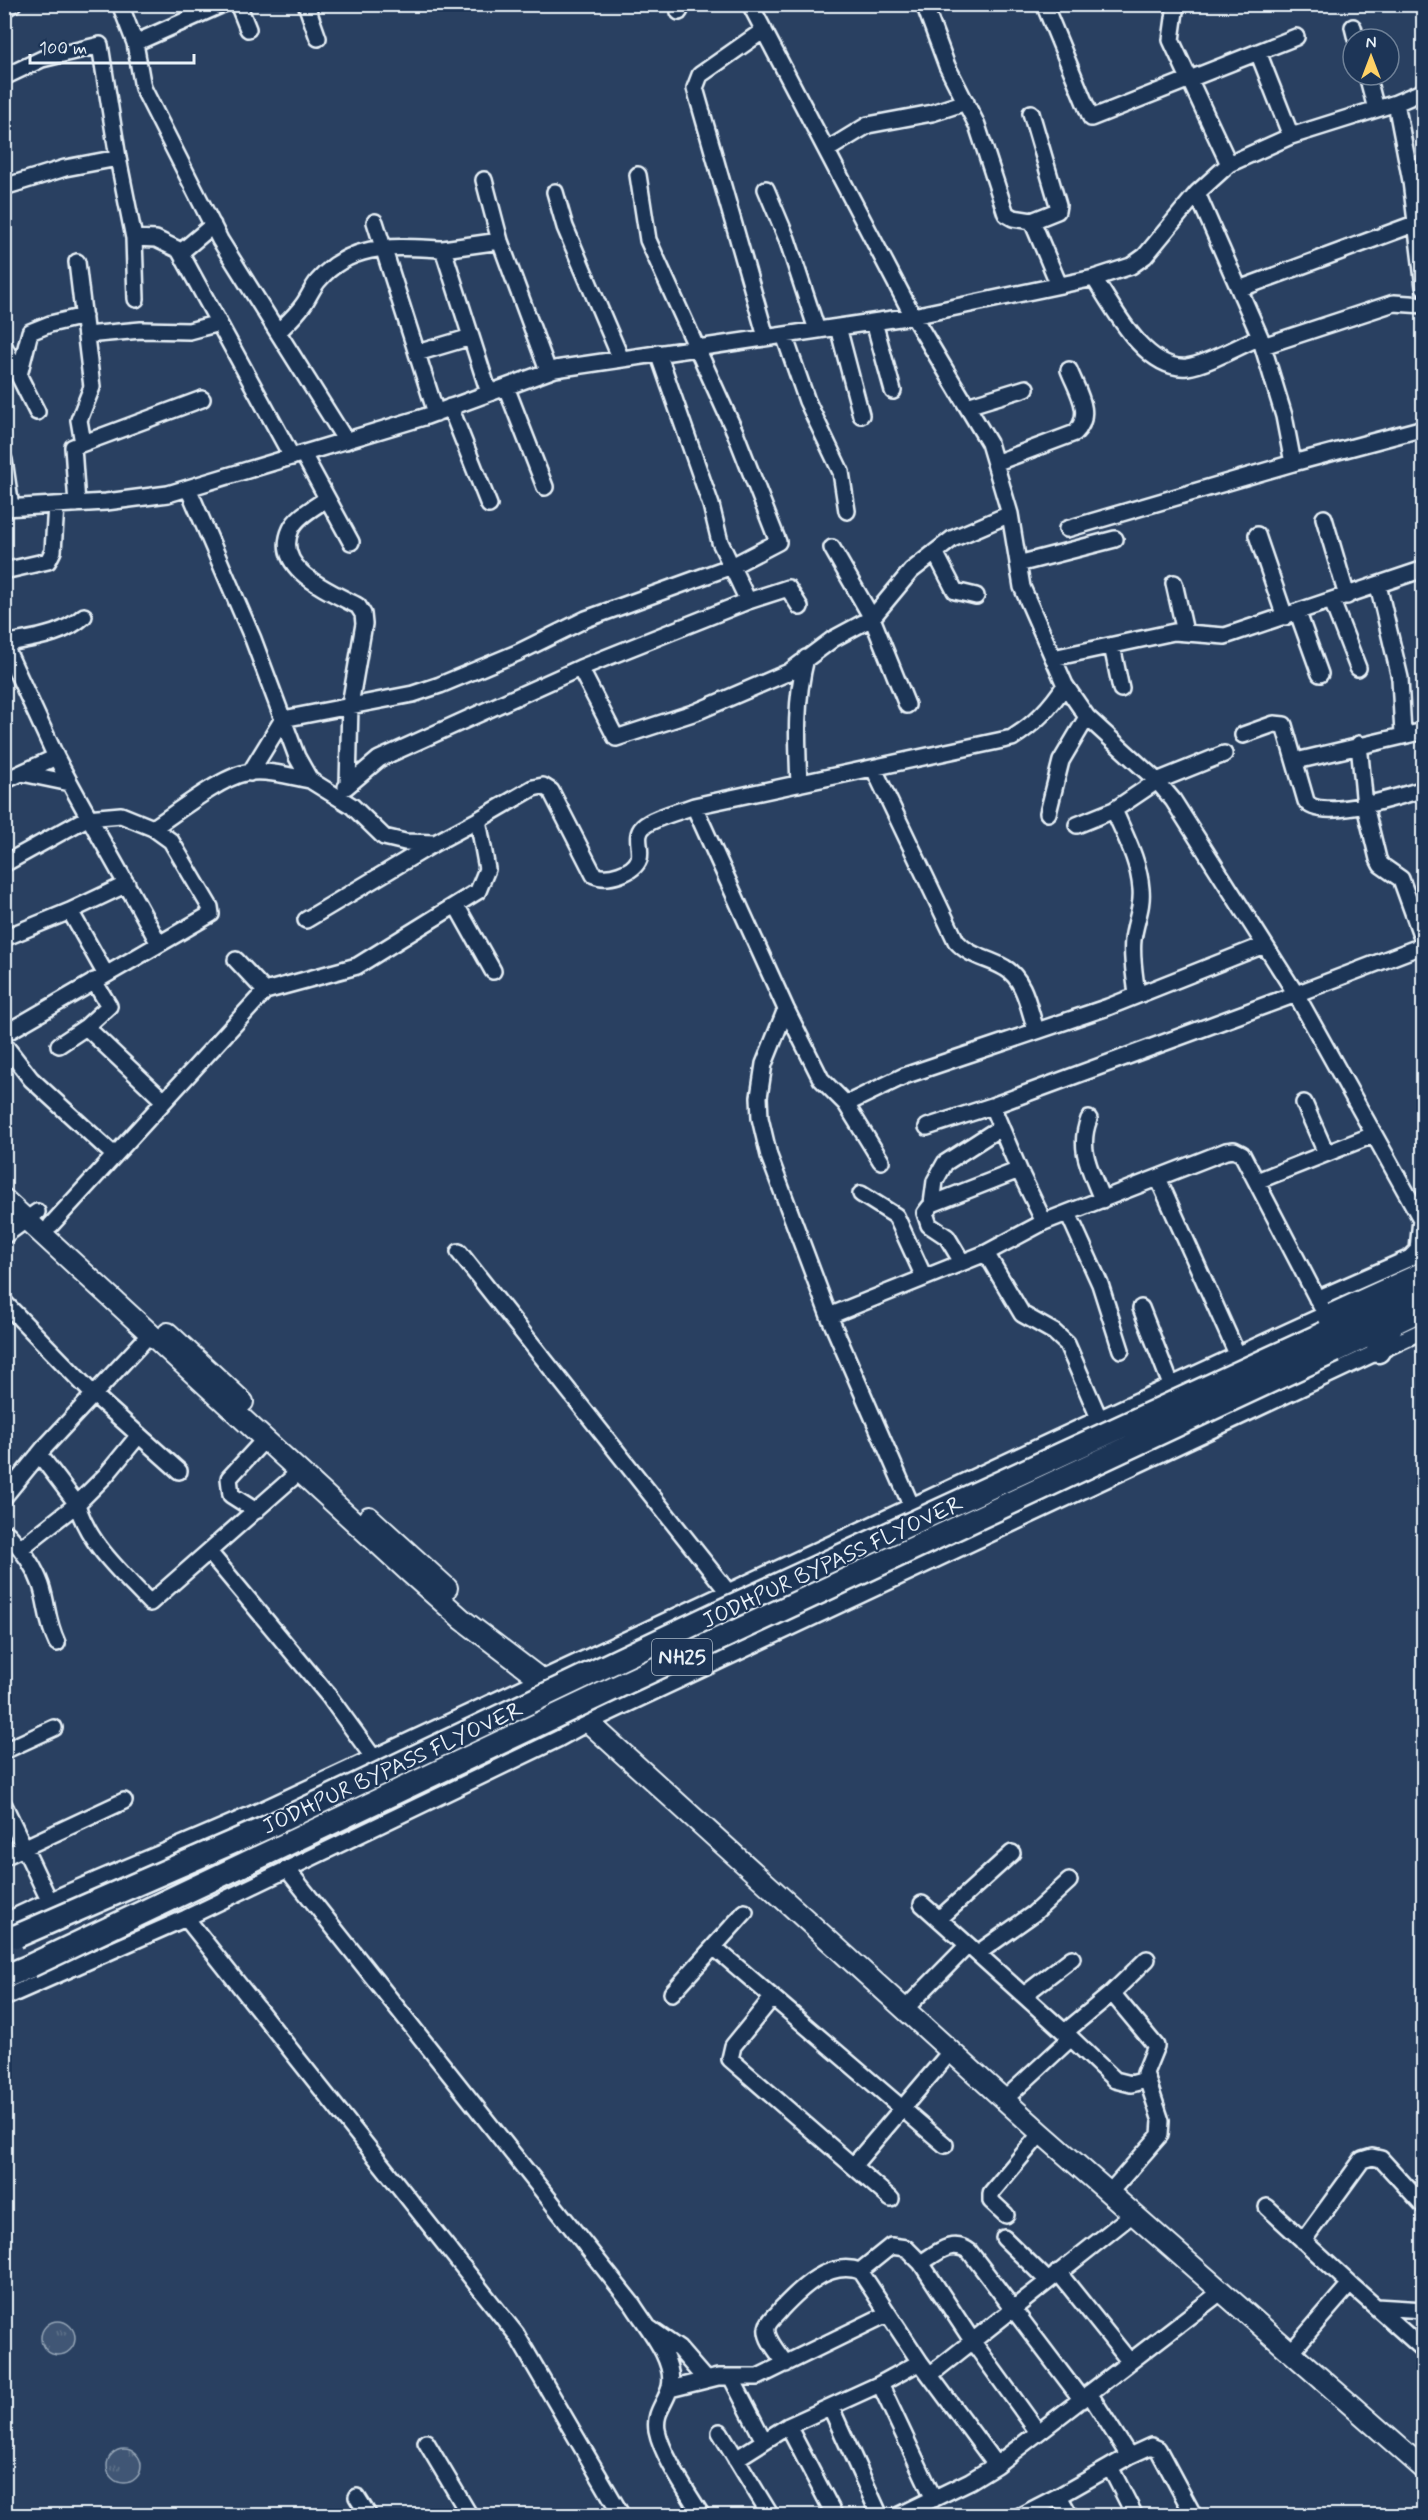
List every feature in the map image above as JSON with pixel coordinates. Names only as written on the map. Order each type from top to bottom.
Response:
[{"type":"highway","name":"NH25","points":[[1389,1314],[1424,1288]]},
{"type":"highway","points":[[1349,1303],[1389,1314],[1378,1351]]},
{"type":"highway","name":"NH25","points":[[1389,1314],[1424,1308]]},
{"type":"highway","name":"JODHPUR BYPASS FLYOVER","points":[[9,1934],[263,1829],[732,1606],[1328,1332],[1389,1314]]},
{"type":"highway","name":"JODHPUR BYPASS FLYOVER","points":[[4,1977],[619,1686],[1328,1332]]},
{"type":"main road","points":[[4,1183],[150,1334],[437,1597],[542,1680],[1041,2133],[1424,2469]]},
{"type":"main road","points":[[4,1199],[38,1219],[476,1615],[503,1648]]},
{"type":"street","points":[[4,9],[13,4]]},
{"type":"street","points":[[120,4],[135,43],[143,88],[213,225],[346,441]]},
{"type":"street","points":[[135,43],[223,4]]},
{"type":"street","points":[[238,4],[248,29]]},
{"type":"street","points":[[306,4],[318,38]]},
{"type":"street","points":[[750,4],[913,316],[989,443],[1010,514],[1022,587],[1065,685],[1087,717],[1157,781],[1173,800],[1296,994],[1421,1219],[1418,1250],[1410,1258],[1317,1299]]},
{"type":"street","points":[[924,4],[947,66],[977,125],[1006,214],[1012,218],[1032,221],[1052,215],[1057,211],[1058,205],[1031,113]]},
{"type":"street","points":[[1044,4],[1091,118],[1296,37]]},
{"type":"street","points":[[1176,4],[1171,40],[1229,164]]},
{"type":"street","points":[[764,30],[700,75],[695,88],[766,337]]},
{"type":"street","points":[[4,77],[42,59],[100,45],[118,158],[134,238],[136,299]]},
{"type":"street","points":[[1258,52],[1291,136]]},
{"type":"street","points":[[1370,87],[1376,109]]},
{"type":"street","points":[[4,460],[8,508],[76,504],[168,494],[443,410],[548,371],[913,316],[1094,278],[1131,266],[1145,256],[1197,193],[1229,164],[1291,136],[1396,103],[1424,91]]},
{"type":"street","points":[[827,150],[868,125],[932,113],[966,102]]},
{"type":"street","points":[[1396,103],[1417,223],[1424,287]]},
{"type":"street","points":[[4,187],[65,168],[118,158]]},
{"type":"street","points":[[250,773],[283,720],[413,694],[440,685],[517,653],[586,619],[732,567],[778,542],[735,432],[694,348],[648,240],[638,175]]},
{"type":"street","points":[[484,180],[500,241],[548,371]]},
{"type":"street","points":[[766,189],[787,239],[817,330]]},
{"type":"street","points":[[555,192],[566,227],[621,359]]},
{"type":"street","points":[[1197,193],[1261,341],[1284,416],[1293,463]]},
{"type":"street","points":[[1032,221],[1059,285]]},
{"type":"street","points":[[375,222],[417,353],[489,505]]},
{"type":"street","points":[[1239,289],[1417,223]]},
{"type":"street","points":[[134,238],[156,239],[181,252],[213,225]]},
{"type":"street","points":[[278,332],[294,317],[316,283],[329,268],[344,259],[383,246],[443,249],[500,241]]},
{"type":"street","points":[[443,249],[489,393]]},
{"type":"street","points":[[179,250],[219,323],[351,543]]},
{"type":"street","points":[[77,262],[92,387],[79,420],[83,443]]},
{"type":"street","points":[[1094,278],[1138,343],[1149,354],[1171,365],[1185,367],[1261,341],[1394,303],[1424,305]]},
{"type":"street","points":[[19,375],[30,332],[50,324],[84,316]]},
{"type":"street","points":[[874,321],[893,391]]},
{"type":"street","points":[[86,335],[141,330],[189,331],[219,323]]},
{"type":"street","points":[[838,327],[861,415]]},
{"type":"street","points":[[784,335],[807,401],[841,472],[847,510]]},
{"type":"street","points":[[417,353],[471,337]]},
{"type":"street","points":[[4,346],[37,412]]},
{"type":"street","points":[[658,353],[711,505],[720,542],[748,601]]},
{"type":"street","points":[[995,463],[1075,433],[1083,425],[1085,414],[1083,403],[1069,370]]},
{"type":"street","points":[[506,387],[545,487]]},
{"type":"street","points":[[967,406],[1026,388]]},
{"type":"street","points":[[76,504],[73,447],[202,399]]},
{"type":"street","points":[[1067,529],[1293,463],[1424,428]]},
{"type":"street","points":[[188,488],[253,639],[297,757],[310,780]]},
{"type":"street","points":[[326,499],[299,519],[290,530],[289,544],[296,568],[307,579],[358,606],[363,614],[364,624],[350,705],[343,790],[352,806],[384,837],[405,842],[435,843]]},
{"type":"street","points":[[4,571],[48,561],[53,551],[56,505]]},
{"type":"street","points":[[580,668],[616,738],[696,712],[789,672],[833,639],[872,618],[911,571],[952,539],[1010,514]]},
{"type":"street","points":[[1324,518],[1347,596]]},
{"type":"street","points":[[1257,535],[1320,674]]},
{"type":"street","points":[[1018,564],[1115,539]]},
{"type":"street","points":[[832,548],[872,618],[907,705]]},
{"type":"street","points":[[935,552],[955,591],[976,596]]},
{"type":"street","points":[[1053,658],[1174,632],[1207,637],[1225,636],[1424,570]]},
{"type":"street","points":[[1174,583],[1185,632]]},
{"type":"street","points":[[1378,585],[1400,678],[1403,734]]},
{"type":"street","points":[[343,790],[379,759],[580,668],[748,601],[788,588],[800,607]]},
{"type":"street","points":[[1332,601],[1358,668]]},
{"type":"street","points":[[84,616],[74,625],[59,632],[4,644],[87,818],[127,884],[159,944]]},
{"type":"street","points":[[1112,646],[1121,689]]},
{"type":"street","points":[[799,784],[796,719],[798,692],[806,658]]},
{"type":"street","points":[[306,920],[533,788],[543,786],[548,788],[594,875],[606,879],[635,866],[639,858],[638,837],[643,827],[694,806],[1012,738],[1031,727],[1054,702],[1065,685]]},
{"type":"street","points":[[1048,813],[1061,761],[1087,717]]},
{"type":"street","points":[[1243,735],[1274,724],[1284,725],[1306,801],[1311,807],[1365,806],[1424,789]]},
{"type":"street","points":[[1296,761],[1359,744],[1424,731]]},
{"type":"street","points":[[927,1127],[992,1106],[1296,994],[1424,944],[1401,879],[1381,865],[1378,859],[1365,806],[1359,744]]},
{"type":"street","points":[[1077,825],[1114,810],[1157,781],[1224,754]]},
{"type":"street","points":[[4,781],[56,757]]},
{"type":"street","points":[[874,769],[956,941],[965,952],[1005,968],[1015,977],[1036,1030]]},
{"type":"street","points":[[22,773],[70,783]]},
{"type":"street","points":[[153,828],[224,782],[250,773],[282,774],[343,790]]},
{"type":"street","points":[[694,806],[786,1009],[821,1078],[846,1104],[881,1161]]},
{"type":"street","points":[[1114,810],[1135,858],[1140,877],[1140,909],[1132,955],[1137,995]]},
{"type":"street","points":[[4,864],[87,818],[121,815],[153,828],[180,853],[210,907],[211,914],[4,1034]]},
{"type":"street","points":[[4,1236],[38,1219],[114,1155],[265,991],[357,966],[478,891],[485,880],[487,869],[478,820]]},
{"type":"street","points":[[4,938],[70,911],[127,884]]},
{"type":"street","points":[[456,905],[493,971]]},
{"type":"street","points":[[59,1045],[86,1028],[109,1006],[100,977],[70,911]]},
{"type":"street","points":[[846,1104],[904,1076],[1137,995],[1264,945]]},
{"type":"street","points":[[236,960],[265,991]]},
{"type":"street","points":[[786,1009],[764,1064],[759,1097],[760,1118],[769,1156],[829,1316],[911,1505]]},
{"type":"street","points":[[86,1028],[163,1100]]},
{"type":"street","points":[[4,1044],[31,1079],[114,1155]]},
{"type":"street","points":[[1304,1103],[1326,1153]]},
{"type":"street","points":[[992,1106],[1044,1222]]},
{"type":"street","points":[[1089,1119],[1083,1135],[1084,1153],[1102,1200]]},
{"type":"street","points":[[932,1204],[934,1180],[945,1163],[1001,1127]]},
{"type":"street","points":[[1257,1181],[1373,1135]]},
{"type":"street","points":[[829,1316],[986,1253],[1044,1222],[1226,1151],[1234,1150],[1242,1154],[1257,1181],[1317,1299],[1328,1332]]},
{"type":"street","points":[[962,1262],[946,1237],[929,1225],[925,1219],[928,1206],[1019,1170]]},
{"type":"street","points":[[1158,1178],[1237,1354]]},
{"type":"street","points":[[861,1194],[896,1216],[924,1277]]},
{"type":"street","points":[[1068,1213],[1100,1284],[1121,1350]]},
{"type":"street","points":[[459,1252],[728,1592]]},
{"type":"street","points":[[986,1253],[1022,1314],[1054,1332],[1067,1344],[1099,1418]]},
{"type":"street","points":[[9,1934],[50,1900],[232,1824],[1237,1354],[1328,1332],[1349,1303],[1424,1269]]},
{"type":"street","points":[[1141,1308],[1171,1385]]},
{"type":"street","points":[[7,1309],[93,1394],[179,1471]]},
{"type":"street","points":[[4,1998],[186,1918],[587,1723],[1424,1330]]},
{"type":"street","points":[[4,1497],[39,1454],[150,1334]]},
{"type":"street","points":[[21,1548],[77,1504],[106,1475],[139,1435]]},
{"type":"street","points":[[256,1510],[231,1495],[229,1478],[264,1440]]},
{"type":"street","points":[[39,1454],[77,1504],[86,1528],[101,1549],[150,1603],[299,1472]]},
{"type":"street","points":[[8,1534],[21,1548],[42,1587],[48,1624],[57,1643]]},
{"type":"street","points":[[209,1552],[328,1695],[373,1757]]},
{"type":"street","points":[[4,1751],[54,1728]]},
{"type":"street","points":[[4,1857],[124,1801]]},
{"type":"street","points":[[4,1805],[50,1900]]},
{"type":"street","points":[[939,1919],[1012,1853]]},
{"type":"street","points":[[287,1869],[633,2305],[668,2366],[669,2389],[656,2419],[660,2441],[702,2516]]},
{"type":"street","points":[[905,2009],[973,1949],[1033,1914],[1069,1881]]},
{"type":"street","points":[[922,1904],[1116,2080],[1131,2084],[1146,2080]]},
{"type":"street","points":[[672,1993],[715,1948],[745,1912]]},
{"type":"street","points":[[186,1918],[516,2334],[622,2516]]},
{"type":"street","points":[[715,1948],[945,2145]]},
{"type":"street","points":[[1024,1995],[1072,1958]]},
{"type":"street","points":[[1005,2099],[1148,1959]]},
{"type":"street","points":[[1110,2192],[1160,2135],[1161,2121],[1146,2080],[1146,2068],[1156,2046],[1155,2041],[1112,1993]]},
{"type":"street","points":[[772,1998],[733,2046],[730,2059],[854,2164],[891,2199]]},
{"type":"street","points":[[854,2164],[951,2051]]},
{"type":"street","points":[[1006,2215],[991,2201],[991,2193],[1041,2133]]},
{"type":"street","points":[[1304,2241],[1362,2160],[1371,2157],[1381,2159],[1424,2206]]},
{"type":"street","points":[[1267,2207],[1424,2350]]},
{"type":"street","points":[[931,2374],[973,2342],[1011,2308],[1134,2213]]},
{"type":"street","points":[[1004,2238],[1053,2276],[1130,2362]]},
{"type":"street","points":[[786,2364],[768,2336],[768,2324],[796,2293],[813,2280],[842,2268],[860,2271],[891,2246],[906,2248],[921,2263],[973,2342],[1038,2432]]},
{"type":"street","points":[[921,2263],[947,2247],[964,2248],[1086,2397],[1129,2456]]},
{"type":"street","points":[[860,2271],[920,2362],[996,2465]]},
{"type":"street","points":[[1292,2351],[1350,2284]]},
{"type":"street","points":[[898,2516],[970,2481],[996,2465],[1222,2291]]},
{"type":"street","points":[[1376,2307],[1424,2310]]},
{"type":"street","points":[[669,2389],[705,2379],[758,2377],[887,2314]]},
{"type":"street","points":[[646,2327],[679,2349],[705,2379]]},
{"type":"street","points":[[736,2458],[788,2426],[831,2408],[920,2362]]},
{"type":"street","points":[[731,2378],[764,2441]]},
{"type":"street","points":[[880,2384],[934,2499]]},
{"type":"street","points":[[831,2408],[880,2516]]},
{"type":"street","points":[[788,2426],[835,2516]]},
{"type":"street","points":[[720,2432],[771,2516]]},
{"type":"street","points":[[426,2442],[470,2516]]},
{"type":"street","points":[[1020,2516],[1151,2446],[1158,2450],[1194,2516]]},
{"type":"street","points":[[1110,2467],[1135,2516]]},
{"type":"street","points":[[1059,2496],[1070,2516]]},
{"type":"street","points":[[357,2497],[369,2516]]},
{"type":"green space","points":[[58,2321],[70,2326],[75,2338],[70,2350],[58,2355],[46,2350],[41,2338],[46,2326]]},
{"type":"green space","points":[[124,2449],[136,2454],[141,2466],[136,2478],[124,2483],[112,2478],[107,2466],[112,2454]]}]
